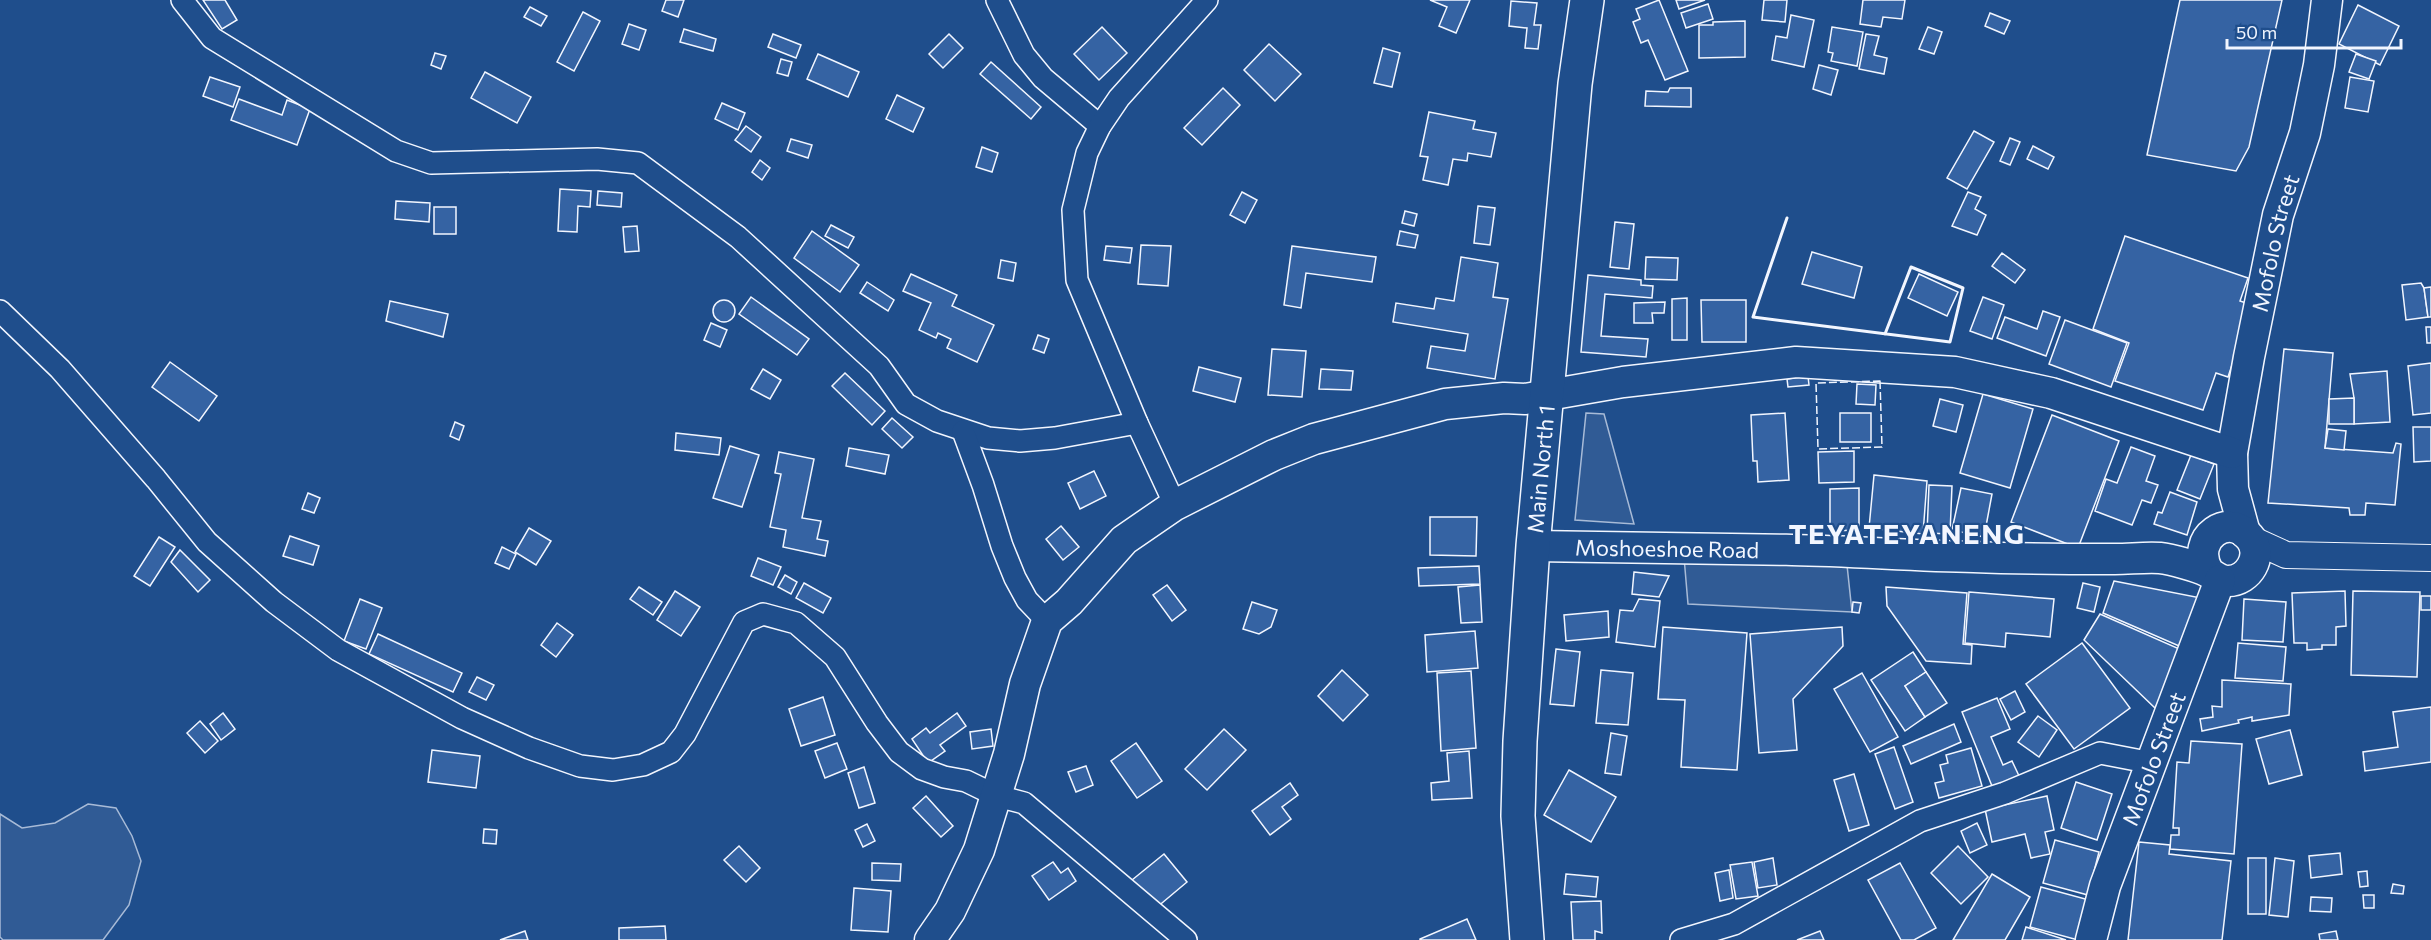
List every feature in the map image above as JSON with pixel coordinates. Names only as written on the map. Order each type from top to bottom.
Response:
[{"type":"main road","name":"Main North 1","points":[[1527,940],[1518,816],[1520,741],[1533,546],[1575,84],[1587,0]]},
{"type":"main road","name":"Mofolo Street","points":[[2248,536],[2233,489],[2232,453],[2278,216],[2305,133],[2319,65],[2327,0]]},
{"type":"main road","points":[[930,940],[950,911],[979,850],[1009,754],[1025,684],[1047,621],[1069,602],[1124,540],[1175,505],[1274,455],[1314,439],[1445,404],[1504,398],[1525,399],[1547,394],[1796,362],[1955,372],[2051,393],[2232,453]]},
{"type":"main road","name":"Mofolo Street","points":[[2210,536],[2233,489]]},
{"type":"main road","points":[[2230,527],[2248,536],[2255,555],[2250,571],[2236,580],[2214,576],[2202,556],[2210,536],[2230,527]]},
{"type":"main road","name":"Moshoeshoe Road","points":[[2161,558],[2210,536]]},
{"type":"main road","name":"Moshoeshoe Road","points":[[1533,546],[1793,550],[1973,558],[2161,558],[2214,576]]},
{"type":"main road","name":"Mofolo Street","points":[[2091,940],[2105,886],[2152,763],[2214,576]]},
{"type":"street","points":[[182,0],[212,38],[396,151],[431,163],[586,159],[638,163],[747,245],[879,366],[906,404],[937,421],[988,438],[1020,441],[1055,438],[1137,423]]},
{"type":"street","points":[[997,0],[1024,55],[1043,78],[1100,126]]},
{"type":"street","points":[[1175,505],[1137,423],[1077,280],[1072,210],[1087,153],[1100,126],[1119,98],[1208,0]]},
{"type":"street","points":[[0,311],[60,369],[156,479],[207,542],[274,602],[338,650],[462,718],[529,748],[580,766],[613,770],[643,765],[671,752],[685,734],[744,622],[763,614],[796,623],[835,657],[877,723],[899,752],[922,769],[944,777],[966,781],[997,796],[1024,803],[1186,940]]},
{"type":"street","points":[[963,431],[1015,578],[1027,600],[1047,621]]},
{"type":"street","points":[[2248,536],[2286,555]]},
{"type":"street","points":[[2250,571],[2286,555],[2431,558]]},
{"type":"street","points":[[1681,940],[1734,924],[1920,821],[2005,793],[2100,753],[2152,763]]},
{"type":"shaded area","points":[[1586,413],[1604,414],[1634,524],[1575,520]]},
{"type":"shaded area","points":[[1684,557],[1847,565],[1852,612],[1688,604]]},
{"type":"shaded area","points":[[88,804],[116,808],[132,836],[141,861],[129,905],[103,940],[3,940],[0,937],[0,814],[22,828],[55,823]]},
{"type":"building","points":[[203,0],[225,0],[237,20],[222,29]]},
{"type":"building","points":[[666,0],[684,0],[678,17],[662,11]]},
{"type":"building","points":[[1430,0],[1470,0],[1456,33],[1439,26],[1447,7]]},
{"type":"building","points":[[1659,0],[1688,71],[1665,80],[1648,40],[1641,43],[1633,22],[1640,19],[1636,9]]},
{"type":"building","points":[[1676,0],[1705,0],[1679,9]]},
{"type":"building","points":[[1764,0],[1787,0],[1785,22],[1762,20]]},
{"type":"building","points":[[1863,0],[1905,0],[1902,19],[1883,17],[1881,27],[1860,24]]},
{"type":"building","points":[[2180,0],[2282,0],[2249,147],[2236,171],[2147,155]]},
{"type":"building","points":[[1511,1],[1537,3],[1534,25],[1541,25],[1538,49],[1525,48],[1527,28],[1509,26]]},
{"type":"building","points":[[1708,4],[1713,19],[1686,28],[1681,13]]},
{"type":"building","points":[[2358,5],[2399,26],[2380,65],[2339,44]]},
{"type":"building","points":[[530,7],[547,16],[541,26],[524,17]]},
{"type":"building","points":[[583,12],[600,21],[574,71],[557,62]]},
{"type":"building","points":[[1990,13],[2010,21],[2004,34],[1985,26]]},
{"type":"building","points":[[1791,15],[1814,20],[1804,67],[1772,60],[1776,36],[1787,38]]},
{"type":"building","points":[[1745,21],[1745,57],[1699,58],[1699,25]]},
{"type":"building","points":[[629,24],[646,30],[639,50],[622,44]]},
{"type":"building","points":[[1102,27],[1127,53],[1099,80],[1074,54]]},
{"type":"building","points":[[1832,27],[1863,32],[1857,66],[1831,61],[1833,53],[1828,52]]},
{"type":"building","points":[[1928,27],[1942,32],[1934,54],[1919,49]]},
{"type":"building","points":[[684,29],[716,39],[713,51],[680,42]]},
{"type":"building","points":[[773,34],[801,45],[796,58],[768,47]]},
{"type":"building","points":[[949,34],[963,48],[943,68],[929,54]]},
{"type":"building","points":[[1866,34],[1879,36],[1874,55],[1887,58],[1884,74],[1859,69]]},
{"type":"building","points":[[1269,44],[1301,74],[1275,101],[1244,70]]},
{"type":"building","points":[[1383,48],[1400,53],[1392,87],[1374,83]]},
{"type":"building","points":[[435,53],[446,56],[441,69],[431,65]]},
{"type":"building","points":[[818,54],[859,72],[848,97],[807,79]]},
{"type":"building","points":[[2356,54],[2376,61],[2369,79],[2349,72]]},
{"type":"building","points":[[781,59],[792,62],[788,76],[777,73]]},
{"type":"building","points":[[991,62],[1041,107],[1031,119],[980,74]]},
{"type":"building","points":[[1819,65],[1838,70],[1831,95],[1813,89]]},
{"type":"building","points":[[485,72],[531,97],[517,123],[471,98]]},
{"type":"building","points":[[210,77],[240,87],[233,107],[203,96]]},
{"type":"building","points":[[2350,77],[2374,81],[2368,112],[2345,108]]},
{"type":"building","points":[[1223,88],[1240,105],[1202,145],[1184,128]]},
{"type":"building","points":[[1670,88],[1691,88],[1691,107],[1645,106],[1646,91],[1668,92]]},
{"type":"building","points":[[897,95],[924,108],[913,132],[886,119]]},
{"type":"building","points":[[239,99],[282,115],[287,100],[310,109],[297,145],[231,120]]},
{"type":"building","points":[[722,103],[745,113],[738,130],[715,119]]},
{"type":"building","points":[[1429,112],[1475,121],[1473,129],[1496,133],[1491,157],[1468,153],[1467,161],[1453,159],[1448,185],[1423,180],[1428,157],[1420,156]]},
{"type":"building","points":[[746,126],[761,137],[751,152],[735,140]]},
{"type":"building","points":[[1974,131],[1994,142],[1967,189],[1947,178]]},
{"type":"building","points":[[2010,138],[2020,142],[2010,165],[2000,161]]},
{"type":"building","points":[[791,139],[812,145],[808,158],[787,151]]},
{"type":"building","points":[[2033,146],[2054,157],[2048,169],[2027,159]]},
{"type":"building","points":[[982,147],[998,153],[992,172],[976,167]]},
{"type":"building","points":[[760,160],[770,168],[762,180],[752,172]]},
{"type":"building","points":[[560,189],[591,191],[590,207],[578,206],[577,232],[558,231]]},
{"type":"building","points":[[598,191],[622,193],[621,207],[597,205]]},
{"type":"building","points":[[1242,192],[1257,200],[1245,223],[1230,215]]},
{"type":"building","points":[[1968,192],[1981,197],[1975,209],[1986,215],[1977,235],[1952,226]]},
{"type":"building","points":[[396,201],[430,203],[429,222],[395,219]]},
{"type":"building","points":[[1478,206],[1495,208],[1490,245],[1474,243]]},
{"type":"building","points":[[434,207],[456,207],[456,234],[434,234]]},
{"type":"building","points":[[1405,211],[1417,214],[1414,226],[1402,223]]},
{"type":"building","points":[[1615,222],[1634,224],[1629,269],[1610,267]]},
{"type":"building","points":[[831,225],[854,237],[848,248],[825,236]]},
{"type":"building","points":[[637,226],[639,251],[625,252],[623,227]]},
{"type":"building","points":[[812,231],[859,265],[840,292],[794,258]]},
{"type":"building","points":[[1400,231],[1418,235],[1415,248],[1397,245]]},
{"type":"building","points":[[2125,236],[2248,278],[2240,301],[2252,305],[2228,377],[2216,373],[2203,410],[2115,381],[2129,343],[2093,329]]},
{"type":"building","points":[[1141,245],[1171,246],[1168,286],[1138,284]]},
{"type":"building","points":[[1106,246],[1132,248],[1130,263],[1104,260]]},
{"type":"building","points":[[1292,246],[1376,257],[1372,282],[1306,273],[1301,308],[1284,305]]},
{"type":"building","points":[[1812,252],[1862,267],[1854,298],[1802,284]]},
{"type":"building","points":[[2002,253],[2025,270],[2015,283],[1992,266]]},
{"type":"building","points":[[1461,257],[1498,263],[1493,297],[1508,299],[1495,379],[1427,368],[1431,346],[1465,351],[1468,334],[1393,322],[1396,303],[1434,309],[1436,298],[1454,301]]},
{"type":"building","points":[[1646,257],[1678,258],[1677,280],[1645,279]]},
{"type":"building","points":[[1001,260],[1016,263],[1013,281],[998,278]]},
{"type":"building","points":[[911,274],[957,295],[952,306],[994,325],[977,362],[947,348],[951,339],[938,333],[936,338],[919,330],[931,303],[903,291]]},
{"type":"building","points":[[1919,274],[1958,292],[1947,316],[1908,298]]},
{"type":"building","points":[[1588,275],[1641,280],[1641,285],[1653,286],[1652,298],[1605,294],[1601,336],[1648,339],[1646,357],[1581,352]]},
{"type":"building","points":[[867,282],[894,300],[888,311],[860,293]]},
{"type":"building","points":[[2421,283],[2424,288],[2428,317],[2406,320],[2402,285]]},
{"type":"building","points":[[2431,287],[2431,317],[2428,317],[2424,288]]},
{"type":"building","points":[[751,297],[809,339],[797,355],[739,314]]},
{"type":"building","points":[[1983,297],[2004,305],[1992,339],[1970,331]]},
{"type":"building","points":[[1687,298],[1687,340],[1672,340],[1672,299]]},
{"type":"building","points":[[724,300],[732,303],[735,311],[732,319],[724,322],[716,319],[713,311],[716,303]]},
{"type":"building","points":[[1701,300],[1746,300],[1746,342],[1702,342]]},
{"type":"building","points":[[390,301],[448,314],[443,337],[386,321]]},
{"type":"building","points":[[1665,302],[1664,313],[1652,313],[1653,323],[1634,323],[1634,303]]},
{"type":"building","points":[[2043,311],[2060,317],[2046,356],[1997,338],[2005,317],[2037,329]]},
{"type":"building","points":[[2065,320],[2127,343],[2111,387],[2049,364]]},
{"type":"building","points":[[711,323],[727,330],[720,347],[704,340]]},
{"type":"building","points":[[2426,327],[2431,327],[2431,343],[2427,343]]},
{"type":"building","points":[[1038,335],[1049,339],[1044,353],[1033,349]]},
{"type":"building","points":[[1272,349],[1306,351],[1302,397],[1268,395]]},
{"type":"building","points":[[2284,349],[2333,353],[2325,448],[2393,453],[2396,443],[2401,444],[2395,505],[2366,503],[2365,515],[2350,515],[2349,508],[2268,503]]},
{"type":"building","points":[[170,362],[217,396],[199,421],[152,387]]},
{"type":"building","points":[[2431,363],[2431,413],[2413,415],[2408,366]]},
{"type":"building","points":[[1199,367],[1241,378],[1235,402],[1193,391]]},
{"type":"building","points":[[763,369],[781,380],[770,399],[751,389]]},
{"type":"building","points":[[1321,369],[1353,371],[1351,390],[1319,389]]},
{"type":"building","points":[[2387,371],[2390,422],[2354,424],[2354,398],[2350,374]]},
{"type":"building","points":[[845,373],[885,411],[872,425],[832,386]]},
{"type":"building","points":[[1808,376],[1809,385],[1788,387],[1787,379]]},
{"type":"building","points":[[1857,384],[1876,385],[1875,405],[1856,404]]},
{"type":"building","points":[[1983,394],[2033,409],[2010,488],[1960,473]]},
{"type":"building","points":[[2354,398],[2354,424],[2329,424],[2329,399]]},
{"type":"building","points":[[1940,399],[1963,405],[1956,432],[1933,426]]},
{"type":"building","points":[[1785,413],[1789,480],[1758,482],[1757,461],[1753,461],[1751,415]]},
{"type":"building","points":[[1840,413],[1871,413],[1871,442],[1840,442]]},
{"type":"building","points":[[2052,415],[2119,441],[2078,548],[2011,522]]},
{"type":"building","points":[[892,418],[913,437],[902,448],[882,429]]},
{"type":"building","points":[[455,422],[464,426],[459,440],[450,436]]},
{"type":"building","points":[[2413,427],[2431,427],[2431,461],[2414,462]]},
{"type":"building","points":[[2328,429],[2346,431],[2344,450],[2325,448]]},
{"type":"building","points":[[676,433],[721,438],[719,455],[675,450]]},
{"type":"building","points":[[730,446],[759,455],[742,507],[713,498]]},
{"type":"building","points":[[2131,447],[2155,456],[2146,481],[2158,485],[2151,503],[2142,500],[2132,525],[2095,511],[2106,479],[2117,483]]},
{"type":"building","points":[[849,448],[889,455],[885,474],[846,466]]},
{"type":"building","points":[[1854,451],[1854,482],[1819,483],[1818,452]]},
{"type":"building","points":[[779,452],[814,459],[802,518],[821,521],[817,539],[828,541],[825,556],[783,547],[786,530],[770,527],[781,474],[775,473]]},
{"type":"building","points":[[2191,455],[2214,464],[2200,499],[2177,490]]},
{"type":"building","points":[[1094,471],[1106,496],[1080,509],[1068,483]]},
{"type":"building","points":[[1874,475],[1927,481],[1923,534],[1869,528]]},
{"type":"building","points":[[1929,485],[1952,486],[1950,534],[1927,533]]},
{"type":"building","points":[[1859,488],[1859,530],[1830,531],[1830,489]]},
{"type":"building","points":[[1961,488],[1992,494],[1984,537],[1952,530]]},
{"type":"building","points":[[2170,492],[2197,502],[2187,535],[2154,524],[2158,512],[2162,513]]},
{"type":"building","points":[[308,493],[320,498],[314,513],[302,509]]},
{"type":"building","points":[[1430,517],[1477,517],[1476,556],[1430,555]]},
{"type":"building","points":[[1061,526],[1079,547],[1063,560],[1046,539]]},
{"type":"building","points":[[529,528],[551,541],[536,565],[515,552]]},
{"type":"building","points":[[290,536],[319,546],[313,565],[283,556]]},
{"type":"building","points":[[159,537],[175,547],[150,586],[134,576]]},
{"type":"building","points":[[502,547],[516,554],[509,569],[495,563]]},
{"type":"building","points":[[180,550],[210,580],[198,592],[171,562]]},
{"type":"building","points":[[758,558],[781,567],[773,585],[751,576]]},
{"type":"building","points":[[1479,566],[1480,584],[1419,586],[1418,568]]},
{"type":"building","points":[[1634,572],[1669,576],[1659,597],[1632,594]]},
{"type":"building","points":[[785,575],[797,582],[791,594],[778,587]]},
{"type":"building","points":[[2114,581],[2201,598],[2186,649],[2103,613]]},
{"type":"building","points":[[804,583],[831,598],[823,613],[796,598]]},
{"type":"building","points":[[2083,583],[2100,587],[2094,612],[2077,608]]},
{"type":"building","points":[[1167,585],[1186,610],[1172,621],[1153,595]]},
{"type":"building","points":[[1480,585],[1482,622],[1461,623],[1458,587]]},
{"type":"building","points":[[639,587],[662,602],[653,615],[630,599]]},
{"type":"building","points":[[1886,587],[1967,593],[1963,644],[1972,645],[1971,664],[1926,661],[1887,606]]},
{"type":"building","points":[[675,591],[700,607],[681,636],[657,620]]},
{"type":"building","points":[[2345,591],[2346,626],[2336,627],[2336,645],[2322,645],[2322,649],[2307,650],[2307,643],[2294,643],[2292,593]]},
{"type":"building","points":[[2353,591],[2420,592],[2417,677],[2351,675]]},
{"type":"building","points":[[1969,592],[2054,599],[2050,637],[2006,633],[2005,647],[1965,643]]},
{"type":"building","points":[[2421,596],[2431,596],[2431,610],[2421,610]]},
{"type":"building","points":[[360,599],[382,608],[366,649],[344,641]]},
{"type":"building","points":[[1639,599],[1660,601],[1655,647],[1616,642],[1620,610],[1633,611]]},
{"type":"building","points":[[2244,599],[2286,602],[2283,642],[2242,640]]},
{"type":"building","points":[[1252,602],[1277,610],[1271,627],[1259,634],[1243,629]]},
{"type":"building","points":[[1853,602],[1861,603],[1859,613],[1852,612]]},
{"type":"building","points":[[1608,611],[1609,637],[1566,641],[1564,615]]},
{"type":"building","points":[[2100,614],[2184,651],[2155,708],[2084,640]]},
{"type":"building","points":[[557,623],[573,635],[556,657],[541,645]]},
{"type":"building","points":[[1663,627],[1747,633],[1737,770],[1681,767],[1685,700],[1658,699]]},
{"type":"building","points":[[1842,627],[1843,646],[1793,699],[1797,750],[1759,753],[1750,634]]},
{"type":"building","points":[[1475,631],[1478,668],[1427,672],[1425,635]]},
{"type":"building","points":[[378,634],[462,673],[453,692],[369,654]]},
{"type":"building","points":[[2082,643],[2130,708],[2074,749],[2026,684]]},
{"type":"building","points":[[2238,643],[2286,647],[2283,681],[2235,678]]},
{"type":"building","points":[[1556,649],[1580,652],[1574,706],[1550,704]]},
{"type":"building","points":[[1913,652],[1926,672],[1905,686],[1925,717],[1905,731],[1871,680]]},
{"type":"building","points":[[1342,670],[1368,695],[1343,721],[1318,696]]},
{"type":"building","points":[[1601,670],[1633,673],[1628,725],[1596,723]]},
{"type":"building","points":[[1471,671],[1476,748],[1441,751],[1437,673]]},
{"type":"building","points":[[1926,672],[1947,703],[1925,717],[1905,686]]},
{"type":"building","points":[[1862,673],[1898,737],[1870,752],[1834,689]]},
{"type":"building","points":[[477,677],[494,685],[486,700],[469,692]]},
{"type":"building","points":[[2222,680],[2291,684],[2289,715],[2252,721],[2252,717],[2238,720],[2239,723],[2202,731],[2200,719],[2213,717],[2212,706],[2222,707]]},
{"type":"building","points":[[2015,691],[2025,712],[2011,720],[2000,699]]},
{"type":"building","points":[[823,697],[835,735],[801,746],[789,709]]},
{"type":"building","points":[[1997,698],[2010,729],[1991,737],[2003,765],[2012,761],[2021,780],[1994,791],[1962,712]]},
{"type":"building","points":[[2431,707],[2431,762],[2365,771],[2363,752],[2398,747],[2393,712]]},
{"type":"building","points":[[223,713],[235,729],[221,740],[210,724]]},
{"type":"building","points":[[957,713],[966,726],[940,745],[945,751],[928,763],[912,739],[926,728],[930,733]]},
{"type":"building","points":[[2038,716],[2057,730],[2039,757],[2018,742]]},
{"type":"building","points":[[200,721],[218,741],[205,753],[187,733]]},
{"type":"building","points":[[1954,724],[1961,742],[1911,764],[1903,746]]},
{"type":"building","points":[[991,729],[993,746],[972,749],[970,732]]},
{"type":"building","points":[[1224,729],[1246,750],[1207,790],[1185,769]]},
{"type":"building","points":[[2290,730],[2302,775],[2269,784],[2256,739]]},
{"type":"building","points":[[1611,733],[1627,736],[1621,775],[1605,773]]},
{"type":"building","points":[[2191,741],[2242,744],[2234,854],[2170,849],[2171,835],[2179,835],[2179,828],[2173,828],[2177,762],[2189,763]]},
{"type":"building","points":[[837,743],[847,769],[825,778],[815,751]]},
{"type":"building","points":[[1136,743],[1162,781],[1137,798],[1111,761]]},
{"type":"building","points":[[1894,747],[1913,802],[1895,809],[1875,754]]},
{"type":"building","points":[[1971,748],[1982,786],[1939,798],[1935,783],[1944,781],[1940,765],[1948,763],[1946,755]]},
{"type":"building","points":[[432,750],[480,756],[476,788],[428,782]]},
{"type":"building","points":[[1469,751],[1472,798],[1432,800],[1431,783],[1449,781],[1447,753]]},
{"type":"building","points":[[1086,766],[1093,785],[1076,792],[1068,772]]},
{"type":"building","points":[[864,767],[875,803],[859,808],[848,773]]},
{"type":"building","points":[[1569,770],[1616,797],[1591,842],[1544,815]]},
{"type":"building","points":[[1854,774],[1869,825],[1849,831],[1834,780]]},
{"type":"building","points":[[2076,782],[2112,794],[2097,840],[2061,828]]},
{"type":"building","points":[[1290,783],[1298,795],[1282,807],[1291,819],[1270,835],[1252,811]]},
{"type":"building","points":[[926,796],[953,826],[941,837],[913,808]]},
{"type":"building","points":[[2047,796],[2054,830],[2045,832],[2050,854],[2031,858],[2025,834],[1992,842],[1985,809]]},
{"type":"building","points":[[1977,823],[1987,845],[1970,853],[1961,831]]},
{"type":"building","points":[[867,824],[875,841],[863,847],[855,830]]},
{"type":"building","points":[[484,829],[497,830],[496,844],[483,843]]},
{"type":"building","points":[[2055,840],[2099,852],[2088,895],[2043,883]]},
{"type":"building","points":[[2139,842],[2170,845],[2169,854],[2231,861],[2222,940],[2128,940]]},
{"type":"building","points":[[739,846],[760,868],[746,882],[724,860]]},
{"type":"building","points":[[1958,846],[1988,877],[1961,904],[1931,873]]},
{"type":"building","points":[[2340,853],[2342,874],[2311,878],[2309,856]]},
{"type":"building","points":[[1164,854],[1187,882],[1156,908],[1132,880]]},
{"type":"building","points":[[1773,858],[1777,885],[1758,888],[1754,862]]},
{"type":"building","points":[[2248,858],[2266,858],[2266,914],[2248,914]]},
{"type":"building","points":[[2275,858],[2294,861],[2288,917],[2269,915]]},
{"type":"building","points":[[1053,862],[1061,873],[1068,868],[1076,881],[1049,900],[1032,876]]},
{"type":"building","points":[[1752,862],[1758,896],[1736,899],[1730,865]]},
{"type":"building","points":[[872,863],[901,864],[900,881],[872,880]]},
{"type":"building","points":[[1900,863],[1936,928],[1914,940],[1901,940],[1868,880]]},
{"type":"building","points":[[1729,870],[1733,898],[1720,901],[1715,873]]},
{"type":"building","points":[[2367,871],[2368,886],[2360,887],[2358,872]]},
{"type":"building","points":[[1566,874],[1598,877],[1596,897],[1564,894]]},
{"type":"building","points":[[1992,874],[2030,897],[2005,940],[1953,940]]},
{"type":"building","points":[[2393,884],[2404,886],[2403,894],[2391,893]]},
{"type":"building","points":[[2041,887],[2089,900],[2078,940],[2030,927]]},
{"type":"building","points":[[854,888],[891,891],[888,932],[851,930]]},
{"type":"building","points":[[2363,895],[2374,895],[2374,908],[2364,908]]},
{"type":"building","points":[[2311,897],[2332,898],[2331,912],[2310,911]]},
{"type":"building","points":[[1601,901],[1602,933],[1595,931],[1595,940],[1573,940],[1571,902]]},
{"type":"building","points":[[1467,919],[1476,940],[1420,940],[1420,939]]},
{"type":"building","points":[[665,926],[666,940],[619,940],[619,928]]},
{"type":"building","points":[[2026,927],[2066,940],[2022,940]]},
{"type":"building","points":[[525,931],[528,940],[500,940]]},
{"type":"building","points":[[1820,931],[1824,940],[1797,940]]},
{"type":"building","points":[[2336,931],[2338,940],[2320,940],[2319,934]]},
{"type":"fence","points":[[1880,381],[1882,447],[1818,449],[1816,383],[1880,381]]},
{"type":"wall","points":[[1787,218],[1753,317],[1950,342],[1963,288],[1911,267],[1885,334]]},
{"type":"district","name":"TEYATEYANENG","points":[[1907,533]]}]
